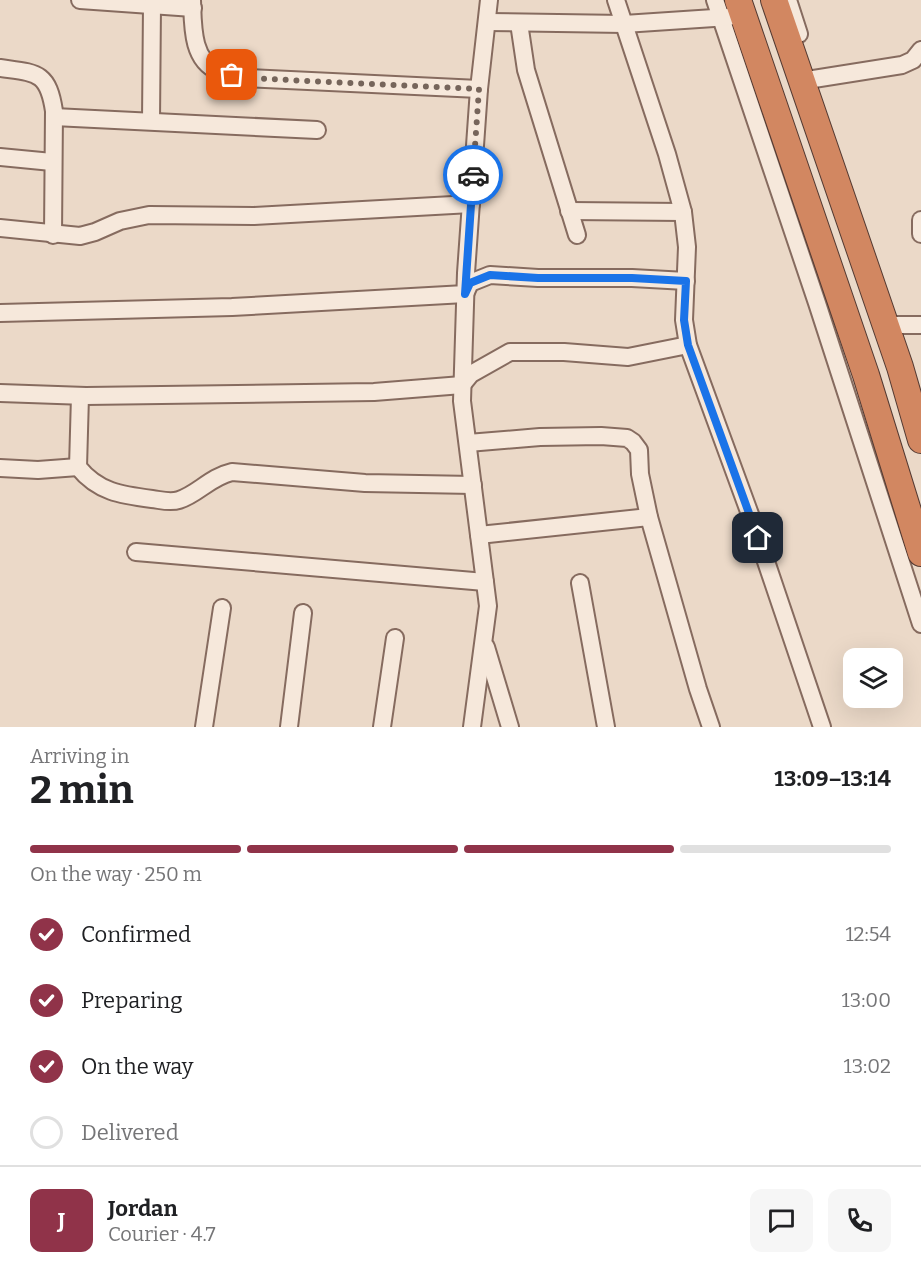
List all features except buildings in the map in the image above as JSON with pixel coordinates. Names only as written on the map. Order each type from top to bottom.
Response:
[{"type":"highway","points":[[774,0],[807,80],[892,325],[900,367],[921,440]]},
{"type":"highway","points":[[734,11],[866,375],[921,553]]},
{"type":"street","points":[[80,0],[152,5],[192,4],[198,51],[207,64],[218,71],[246,78],[479,89]]},
{"type":"street","points":[[472,727],[488,606],[462,401],[462,385],[465,294],[479,89],[489,0]]},
{"type":"street","points":[[616,0],[667,154],[683,212],[687,247],[684,320],[688,345],[751,517],[822,727]]},
{"type":"street","points":[[715,0],[734,11],[817,303],[921,624]]},
{"type":"street","points":[[788,0],[807,80],[902,65],[913,60],[921,50]]},
{"type":"street","points":[[151,122],[152,5]]},
{"type":"street","points":[[487,22],[624,24],[734,11]]},
{"type":"street","points":[[519,23],[526,70],[577,235]]},
{"type":"street","points":[[0,68],[32,72],[43,79],[51,94],[54,117],[53,235]]},
{"type":"street","points":[[54,117],[317,130]]},
{"type":"street","points":[[0,158],[52,162]]},
{"type":"street","points":[[0,228],[80,236],[120,221],[149,215],[254,216],[471,204]]},
{"type":"street","points":[[569,211],[683,212]]},
{"type":"street","points":[[921,220],[921,234]]},
{"type":"street","points":[[465,294],[470,283],[490,275],[686,281]]},
{"type":"street","points":[[0,313],[232,307],[465,294]]},
{"type":"street","points":[[921,326],[892,325],[921,402]]},
{"type":"street","points":[[0,393],[80,396],[375,392],[462,385],[471,374],[510,352],[628,357],[688,345]]},
{"type":"street","points":[[80,396],[78,467],[87,478],[117,494],[170,502],[181,500],[219,475],[232,472],[365,483],[473,485]]},
{"type":"street","points":[[468,443],[540,437],[601,436],[627,438],[633,442],[639,450],[640,474],[649,517],[711,727]]},
{"type":"street","points":[[0,468],[38,470],[78,467]]},
{"type":"street","points":[[479,535],[649,517]]},
{"type":"street","points":[[136,552],[485,582]]},
{"type":"street","points":[[580,583],[606,727]]},
{"type":"street","points":[[204,727],[222,608]]},
{"type":"street","points":[[289,727],[303,613]]},
{"type":"street","points":[[382,727],[395,638]]},
{"type":"street","points":[[484,639],[510,727]]},
{"type":"way so far","points":[[232,75],[246,78],[479,89],[473,175]]},
{"type":"route","points":[[473,175],[465,294],[470,283],[490,275],[686,281],[684,320],[688,345],[758,538]]}]
